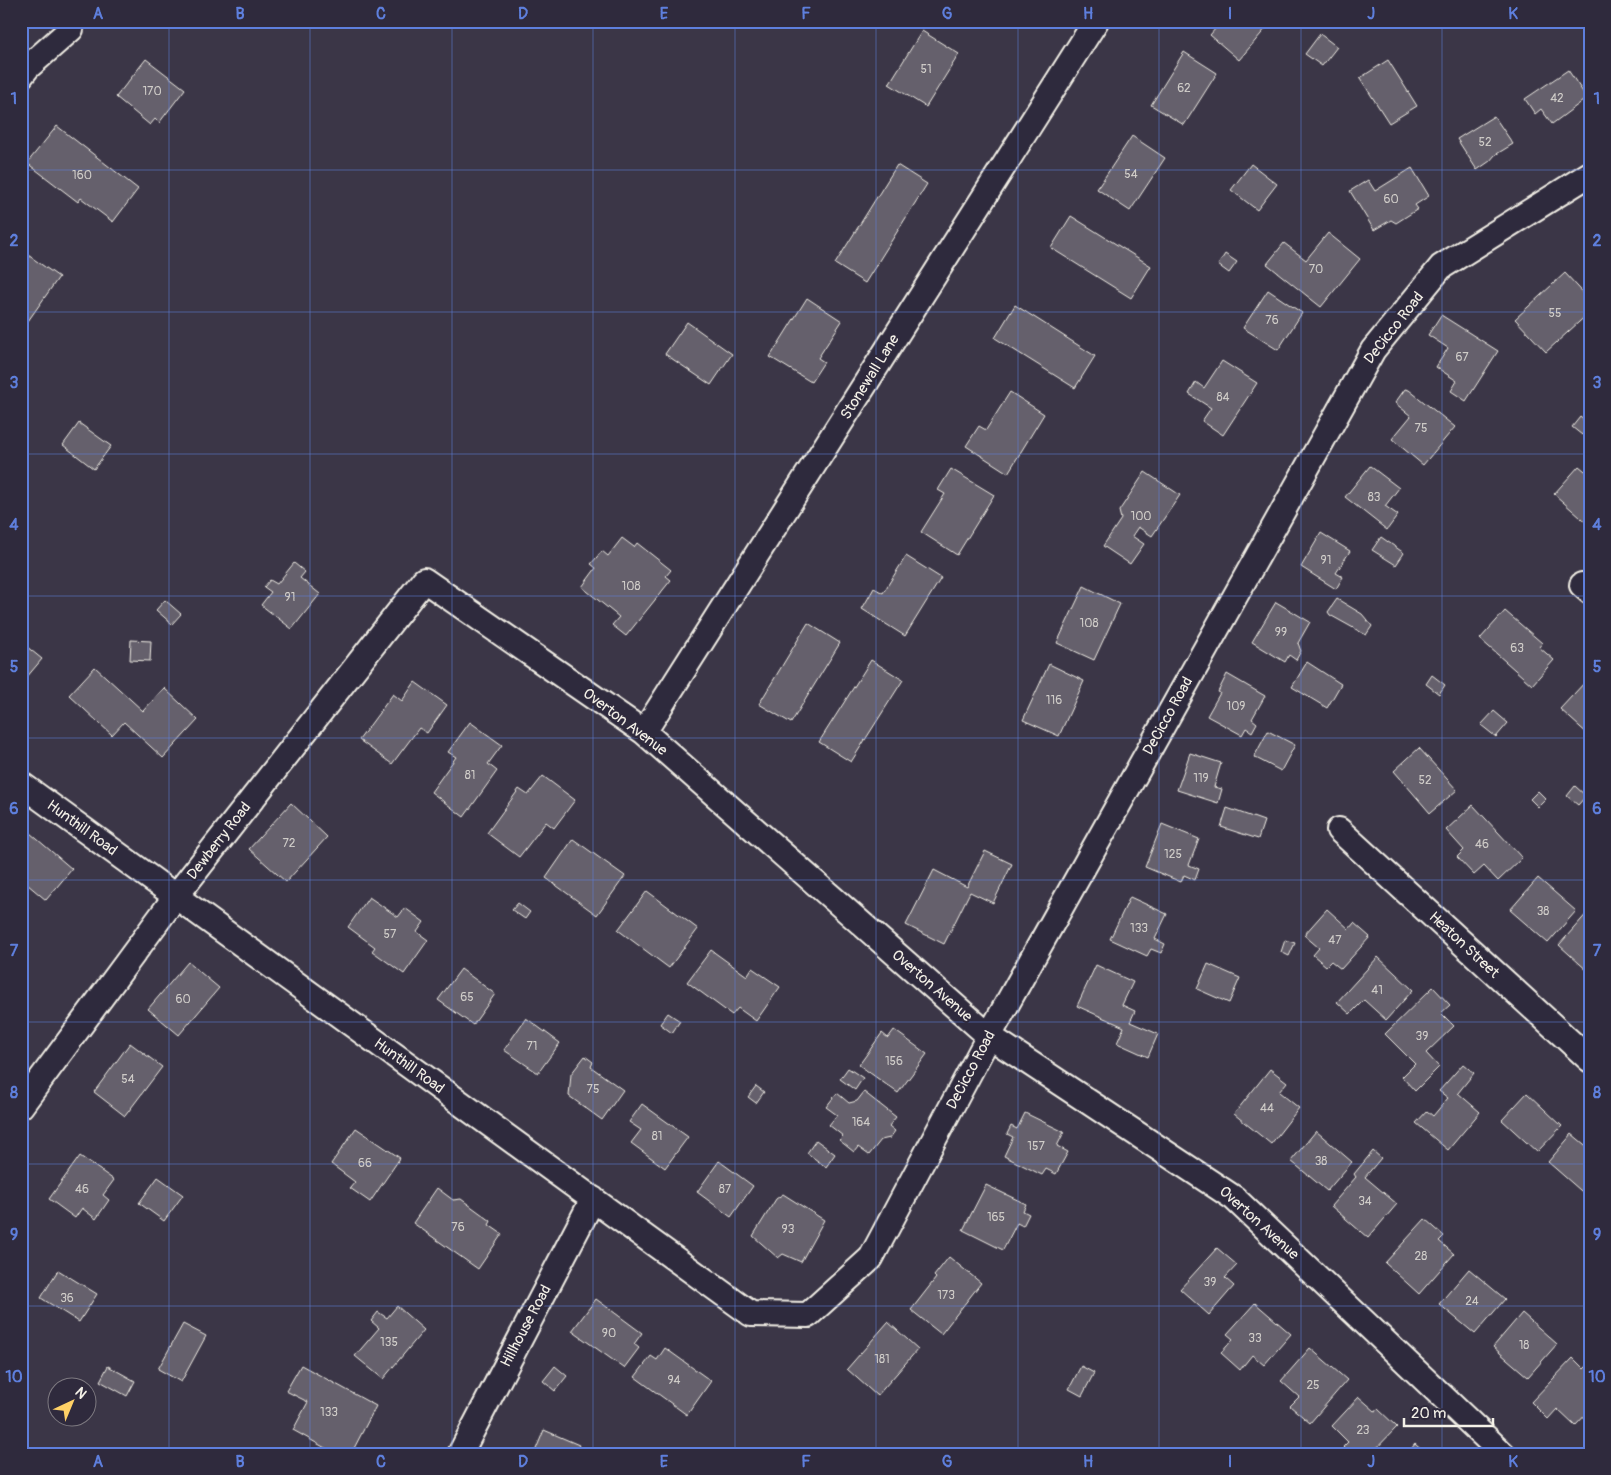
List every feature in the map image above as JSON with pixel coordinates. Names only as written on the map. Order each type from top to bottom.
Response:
[{"type":"street","name":"Stonewall Lane","points":[[644,732],[1096,21]]},
{"type":"street","points":[[21,76],[28,67],[71,29]]},
{"type":"street","name":"DeCicco Road","points":[[808,1314],[871,1258],[989,1036],[1373,350],[1442,267],[1590,174]]},
{"type":"street","name":"Overton Avenue","points":[[424,580],[644,732],[989,1036],[1234,1198],[1503,1454]]},
{"type":"street","name":"Dewberry Road","points":[[21,1106],[176,896],[424,580]]},
{"type":"street","name":"Hunthill Road","points":[[21,784],[751,1314],[808,1314]]},
{"type":"street","name":"Heaton Street","points":[[1339,830],[1590,1060]]},
{"type":"street","name":"Hillhouse Road","points":[[460,1454],[593,1199]]},
{"type":"building","points":[[1222,21],[1272,21],[1239,60],[1210,35]]},
{"type":"building","points":[[922,31],[959,54],[926,107],[889,84]]},
{"type":"building","points":[[1320,34],[1337,47],[1322,66],[1305,54]]},
{"type":"building","points":[[1184,52],[1217,73],[1184,125],[1151,105]]},
{"type":"building","points":[[146,59],[185,89],[159,123],[155,119],[150,125],[116,97]]},
{"type":"building","points":[[1388,60],[1417,106],[1389,123],[1360,78]]},
{"type":"building","points":[[1568,70],[1587,98],[1552,124],[1541,109],[1535,114],[1525,99]]},
{"type":"building","points":[[1494,116],[1513,144],[1495,155],[1477,170],[1457,139]]},
{"type":"building","points":[[57,126],[138,189],[113,222],[81,198],[78,202],[27,163]]},
{"type":"building","points":[[1132,136],[1165,158],[1130,211],[1097,189]]},
{"type":"building","points":[[1251,164],[1277,184],[1257,210],[1231,190]]},
{"type":"building","points":[[897,165],[927,184],[865,283],[835,264]]},
{"type":"building","points":[[1412,168],[1429,196],[1415,205],[1418,209],[1396,223],[1391,220],[1374,230],[1350,191],[1368,180],[1375,191]]},
{"type":"building","points":[[1071,216],[1151,266],[1131,298],[1051,248]]},
{"type":"building","points":[[1328,233],[1360,259],[1321,307],[1267,264],[1284,243],[1306,260]]},
{"type":"building","points":[[21,250],[59,277],[21,331]]},
{"type":"building","points":[[1225,254],[1237,262],[1229,273],[1218,265]]},
{"type":"building","points":[[1565,273],[1590,300],[1590,312],[1546,352],[1515,319]]},
{"type":"building","points":[[1268,290],[1302,313],[1278,350],[1243,328]]},
{"type":"building","points":[[807,298],[842,321],[818,358],[824,362],[811,382],[770,357]]},
{"type":"building","points":[[1015,305],[1095,356],[1075,388],[995,338]]},
{"type":"building","points":[[1441,315],[1498,351],[1466,401],[1451,391],[1457,381],[1436,367],[1448,348],[1428,335]]},
{"type":"building","points":[[687,322],[732,354],[711,385],[665,354]]},
{"type":"building","points":[[1222,361],[1257,383],[1223,435],[1202,421],[1211,408],[1189,394],[1196,382],[1204,388]]},
{"type":"building","points":[[1405,389],[1409,390],[1455,427],[1423,465],[1392,439],[1411,416],[1395,403]]},
{"type":"building","points":[[1010,392],[1044,414],[1008,473],[966,446],[979,426],[986,430]]},
{"type":"building","points":[[1580,417],[1590,425],[1582,435],[1572,427]]},
{"type":"building","points":[[79,423],[111,446],[94,469],[63,445]]},
{"type":"building","points":[[1370,466],[1399,488],[1385,506],[1398,515],[1387,530],[1345,497]]},
{"type":"building","points":[[1579,466],[1590,475],[1590,526],[1554,494]]},
{"type":"building","points":[[951,469],[994,495],[957,555],[921,532],[945,494],[938,490]]},
{"type":"building","points":[[1145,472],[1180,495],[1152,536],[1138,527],[1132,536],[1144,544],[1130,564],[1103,546],[1121,519],[1119,511]]},
{"type":"building","points":[[1321,533],[1350,551],[1336,573],[1343,577],[1336,589],[1301,567]]},
{"type":"building","points":[[1381,537],[1404,553],[1396,565],[1372,550]]},
{"type":"building","points":[[622,538],[634,547],[637,543],[671,570],[666,576],[671,580],[626,636],[612,625],[619,617],[582,587],[596,568],[591,564],[602,551],[608,556]]},
{"type":"building","points":[[906,556],[941,578],[905,636],[862,609],[874,588],[883,593]]},
{"type":"building","points":[[294,563],[305,572],[300,578],[320,594],[292,629],[261,605],[271,592],[264,587],[270,580],[277,584]]},
{"type":"building","points":[[1084,586],[1120,604],[1094,660],[1057,643]]},
{"type":"building","points":[[1337,599],[1362,614],[1372,626],[1366,635],[1330,615],[1328,612]]},
{"type":"building","points":[[165,600],[181,614],[172,624],[156,610]]},
{"type":"building","points":[[1276,602],[1310,622],[1298,643],[1301,651],[1296,660],[1289,655],[1285,662],[1252,642]]},
{"type":"building","points":[[1505,611],[1542,643],[1539,647],[1554,660],[1532,685],[1480,639]]},
{"type":"building","points":[[808,623],[840,643],[791,723],[759,704]]},
{"type":"building","points":[[131,640],[151,641],[150,661],[130,660]]},
{"type":"building","points":[[21,642],[42,659],[21,684]]},
{"type":"building","points":[[871,660],[903,680],[851,762],[819,742]]},
{"type":"building","points":[[1307,662],[1341,684],[1327,708],[1292,687]]},
{"type":"building","points":[[1049,664],[1084,681],[1059,736],[1023,720]]},
{"type":"building","points":[[95,667],[143,711],[164,688],[198,720],[163,758],[124,722],[112,735],[69,695]]},
{"type":"building","points":[[1227,674],[1265,696],[1252,719],[1257,723],[1252,732],[1246,728],[1242,735],[1207,716],[1220,693],[1218,692]]},
{"type":"building","points":[[1432,675],[1445,685],[1439,694],[1426,684]]},
{"type":"building","points":[[1586,681],[1590,684],[1590,736],[1560,709]]},
{"type":"building","points":[[415,682],[447,705],[427,733],[419,728],[392,764],[359,740],[393,694],[402,701]]},
{"type":"building","points":[[1494,711],[1508,723],[1496,737],[1481,725]]},
{"type":"building","points":[[470,722],[502,745],[488,764],[497,771],[464,817],[431,792],[456,757],[448,752]]},
{"type":"building","points":[[1268,731],[1295,745],[1281,771],[1254,757]]},
{"type":"building","points":[[1419,748],[1457,790],[1430,813],[1394,771]]},
{"type":"building","points":[[1190,753],[1221,763],[1214,787],[1222,789],[1218,803],[1177,790]]},
{"type":"building","points":[[543,776],[575,800],[554,828],[546,822],[519,857],[487,833],[519,789],[528,795]]},
{"type":"building","points":[[1575,786],[1586,796],[1578,805],[1567,796]]},
{"type":"building","points":[[1538,791],[1546,799],[1538,807],[1530,799]]},
{"type":"building","points":[[291,803],[327,837],[286,882],[249,849]]},
{"type":"building","points":[[1473,805],[1522,858],[1498,881],[1484,866],[1474,875],[1457,857],[1464,850],[1446,830]]},
{"type":"building","points":[[1227,808],[1264,821],[1258,839],[1221,827]]},
{"type":"building","points":[[1162,824],[1199,839],[1189,865],[1199,869],[1195,880],[1184,875],[1181,882],[1145,867]]},
{"type":"building","points":[[30,833],[72,869],[46,900],[21,879],[21,843]]},
{"type":"building","points":[[573,839],[625,876],[597,915],[546,878]]},
{"type":"building","points":[[985,851],[1012,864],[993,903],[970,892],[944,944],[906,925],[934,870],[967,887]]},
{"type":"building","points":[[1538,878],[1576,911],[1548,943],[1510,910]]},
{"type":"building","points":[[647,891],[698,929],[669,968],[618,930]]},
{"type":"building","points":[[369,897],[398,917],[405,908],[424,922],[417,932],[428,940],[404,974],[372,951],[375,947],[348,927]]},
{"type":"building","points":[[1130,897],[1167,914],[1155,939],[1165,944],[1161,953],[1151,949],[1147,956],[1110,939]]},
{"type":"building","points":[[518,903],[530,912],[525,919],[512,910]]},
{"type":"building","points":[[1327,909],[1349,929],[1354,923],[1370,937],[1341,969],[1331,961],[1326,966],[1313,955],[1319,948],[1304,935]]},
{"type":"building","points":[[1590,912],[1590,973],[1559,945]]},
{"type":"building","points":[[1285,940],[1295,943],[1289,956],[1281,952]]},
{"type":"building","points":[[711,950],[747,976],[752,968],[780,987],[756,1021],[738,1008],[732,1015],[687,982]]},
{"type":"building","points":[[1378,957],[1413,990],[1386,1020],[1364,1000],[1350,1014],[1337,1002]]},
{"type":"building","points":[[188,962],[219,988],[179,1035],[148,1009]]},
{"type":"building","points":[[1208,964],[1240,978],[1229,1003],[1197,989]]},
{"type":"building","points":[[1096,965],[1133,982],[1122,1005],[1135,1011],[1130,1022],[1158,1034],[1148,1057],[1117,1043],[1124,1027],[1077,1006]]},
{"type":"building","points":[[461,969],[495,994],[473,1025],[438,1000]]},
{"type":"building","points":[[1433,987],[1450,1005],[1441,1013],[1454,1026],[1426,1053],[1439,1067],[1415,1091],[1402,1077],[1415,1064],[1385,1034]]},
{"type":"building","points":[[668,1013],[680,1021],[672,1033],[660,1024]]},
{"type":"building","points":[[526,1018],[560,1043],[538,1073],[504,1050]]},
{"type":"building","points":[[894,1030],[927,1054],[898,1093],[859,1065],[882,1033],[888,1038]]},
{"type":"building","points":[[130,1043],[162,1067],[125,1116],[94,1092]]},
{"type":"building","points":[[585,1056],[593,1062],[591,1067],[623,1090],[602,1120],[569,1096],[571,1074]]},
{"type":"building","points":[[1463,1064],[1474,1073],[1458,1093],[1480,1112],[1448,1150],[1416,1123],[1427,1111],[1433,1116],[1448,1098],[1439,1091]]},
{"type":"building","points":[[848,1068],[863,1078],[855,1090],[840,1079]]},
{"type":"building","points":[[1270,1069],[1287,1082],[1279,1092],[1299,1108],[1271,1144],[1234,1114]]},
{"type":"building","points":[[756,1086],[764,1092],[756,1103],[748,1097]]},
{"type":"building","points":[[864,1092],[896,1117],[889,1126],[895,1131],[890,1138],[881,1140],[869,1155],[858,1147],[854,1152],[839,1140],[843,1136],[829,1125],[837,1115],[826,1107],[837,1093],[849,1103],[857,1101]]},
{"type":"building","points":[[1527,1093],[1562,1126],[1537,1152],[1502,1120]]},
{"type":"building","points":[[642,1104],[688,1137],[665,1168],[631,1143],[641,1130],[629,1122]]},
{"type":"building","points":[[1025,1113],[1064,1132],[1057,1146],[1068,1152],[1056,1174],[1046,1169],[1042,1175],[1004,1156],[1013,1137],[1007,1134],[1011,1126],[1017,1129]]},
{"type":"building","points":[[356,1128],[400,1158],[370,1202],[350,1188],[355,1182],[331,1164]]},
{"type":"building","points":[[1316,1131],[1352,1162],[1327,1191],[1291,1161]]},
{"type":"building","points":[[1572,1134],[1590,1149],[1590,1195],[1588,1197],[1548,1162]]},
{"type":"building","points":[[816,1140],[835,1154],[826,1167],[807,1153]]},
{"type":"building","points":[[1373,1151],[1381,1158],[1365,1177],[1397,1204],[1368,1238],[1331,1206],[1356,1177],[1354,1174]]},
{"type":"building","points":[[80,1156],[114,1180],[103,1195],[109,1200],[96,1219],[82,1208],[75,1218],[49,1199]]},
{"type":"building","points":[[719,1161],[753,1186],[731,1217],[697,1192]]},
{"type":"building","points":[[158,1177],[183,1195],[164,1221],[139,1203]]},
{"type":"building","points":[[986,1185],[1026,1204],[1023,1211],[1029,1214],[1023,1226],[1017,1223],[1003,1250],[963,1230]]},
{"type":"building","points":[[437,1188],[453,1200],[461,1199],[491,1221],[489,1225],[502,1234],[478,1269],[413,1223]]},
{"type":"building","points":[[783,1194],[824,1220],[801,1262],[783,1254],[778,1258],[753,1236],[776,1199]]},
{"type":"building","points":[[1425,1219],[1444,1236],[1439,1241],[1454,1254],[1419,1294],[1385,1263]]},
{"type":"building","points":[[1217,1248],[1237,1265],[1225,1278],[1234,1286],[1209,1315],[1180,1289]]},
{"type":"building","points":[[949,1257],[981,1283],[941,1334],[911,1310],[936,1278],[934,1276]]},
{"type":"building","points":[[1469,1269],[1505,1299],[1475,1334],[1439,1304]]},
{"type":"building","points":[[58,1270],[97,1294],[79,1322],[41,1298]]},
{"type":"building","points":[[596,1299],[642,1333],[634,1344],[639,1348],[624,1368],[572,1331]]},
{"type":"building","points":[[1255,1303],[1291,1334],[1264,1365],[1252,1355],[1240,1370],[1221,1353],[1233,1339],[1227,1334]]},
{"type":"building","points":[[397,1306],[424,1330],[383,1379],[355,1356],[379,1328],[371,1321],[378,1312],[387,1318]]},
{"type":"building","points":[[1522,1313],[1557,1344],[1528,1377],[1493,1347]]},
{"type":"building","points":[[888,1322],[918,1349],[877,1396],[847,1369]]},
{"type":"building","points":[[183,1324],[206,1336],[181,1382],[158,1369]]},
{"type":"building","points":[[665,1348],[711,1381],[687,1415],[635,1377],[651,1356],[657,1360]]},
{"type":"building","points":[[1310,1348],[1347,1380],[1310,1423],[1290,1406],[1299,1397],[1281,1381]]},
{"type":"building","points":[[1573,1358],[1584,1369],[1590,1363],[1590,1410],[1575,1426],[1557,1409],[1548,1419],[1531,1402]]},
{"type":"building","points":[[301,1365],[376,1406],[351,1454],[336,1454],[293,1430],[308,1402],[286,1391]]},
{"type":"building","points":[[108,1366],[135,1381],[127,1396],[100,1381]]},
{"type":"building","points":[[555,1366],[567,1376],[555,1391],[543,1381]]},
{"type":"building","points":[[1081,1366],[1094,1373],[1082,1396],[1069,1389]]},
{"type":"building","points":[[1359,1397],[1375,1411],[1378,1409],[1397,1427],[1371,1454],[1350,1454],[1343,1447],[1348,1442],[1332,1426]]},
{"type":"building","points":[[544,1430],[579,1445],[575,1454],[534,1454]]},
{"type":"building","points":[[1415,1444],[1426,1454],[1407,1454]]}]
